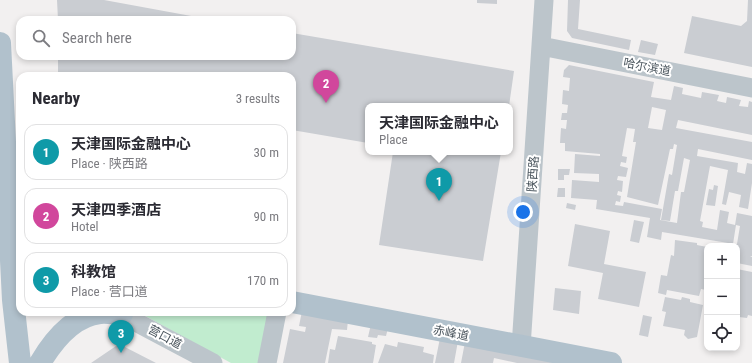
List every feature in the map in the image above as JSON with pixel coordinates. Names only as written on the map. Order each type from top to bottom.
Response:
[{"type":"main road","points":[[0,43],[9,250],[20,363]]},
{"type":"main road","name":"赤峰道","points":[[296,303],[611,363]]},
{"type":"main road","points":[[40,363],[58,337],[73,324],[87,316]]},
{"type":"street","name":"陕西路","points":[[521,347],[544,0]]},
{"type":"street","name":"哈尔滨道","points":[[541,46],[752,88]]},
{"type":"street","name":"营口道","points":[[125,316],[213,363]]},
{"type":"street","points":[[267,363],[276,316]]},
{"type":"green space","points":[[145,316],[268,316],[259,363],[231,363]]},
{"type":"building","points":[[57,0],[104,0],[191,16],[58,16]]},
{"type":"building","points":[[477,0],[497,0],[497,4],[477,3]]},
{"type":"building","points":[[568,0],[580,0],[578,29],[631,40],[629,50],[572,38],[567,31]]},
{"type":"building","points":[[748,0],[752,0],[752,67],[684,53],[692,16],[741,26],[747,21]]},
{"type":"building","points":[[296,34],[514,71],[509,103],[365,103],[365,142],[296,131],[296,72],[58,72],[58,60],[296,60]]},
{"type":"building","points":[[641,40],[658,44],[655,55],[638,52]]},
{"type":"building","points":[[569,65],[654,82],[651,97],[671,100],[674,86],[683,88],[682,94],[701,98],[702,92],[719,95],[717,101],[726,103],[727,97],[741,100],[739,106],[748,107],[749,101],[752,102],[752,135],[678,120],[676,128],[752,142],[752,160],[698,149],[697,156],[738,163],[737,172],[745,174],[747,163],[752,164],[752,183],[748,209],[739,207],[741,195],[729,192],[726,205],[722,204],[728,170],[710,166],[700,221],[703,222],[702,227],[717,230],[720,210],[729,212],[727,223],[735,225],[737,213],[752,216],[752,256],[750,256],[752,257],[752,266],[740,264],[740,243],[737,243],[740,226],[736,225],[733,243],[662,232],[661,240],[647,237],[650,218],[596,209],[597,200],[571,198],[572,180],[599,182],[599,174],[574,173],[575,154],[600,156],[600,154],[565,151],[565,143],[560,143],[561,128],[566,129],[567,120],[561,120],[562,113],[567,113],[568,105],[562,104],[563,90],[569,91],[570,78],[563,77],[564,70]],"holes":[[[652,107],[666,110],[662,130],[648,128]],[[627,128],[635,129],[633,142],[636,142],[627,197],[658,205],[670,149],[673,149],[674,144],[677,145],[672,175],[669,174],[661,220],[670,221],[675,191],[678,191],[684,158],[690,160],[684,192],[681,192],[677,223],[660,220],[662,209],[624,202],[623,206],[615,205],[616,201],[620,202],[621,196],[617,195],[618,191],[622,192],[623,181],[617,180],[618,176],[626,177],[628,168],[620,166],[621,162],[626,163],[627,157],[622,156]]]},
{"type":"building","points":[[393,155],[501,155],[483,261],[379,245]]},
{"type":"building","points":[[558,169],[570,169],[569,175],[564,175],[564,180],[558,180]]},
{"type":"building","points":[[714,185],[718,186],[715,206],[706,205],[709,189],[713,190]]},
{"type":"building","points":[[558,188],[565,188],[565,197],[557,197]]},
{"type":"building","points":[[567,203],[576,205],[575,210],[566,208]]},
{"type":"building","points":[[634,220],[644,222],[639,243],[630,241]]},
{"type":"building","points":[[575,224],[610,231],[604,264],[646,272],[639,307],[598,299],[603,273],[568,266]]},
{"type":"building","points":[[675,240],[697,243],[697,245],[704,246],[704,290],[701,289],[699,296],[667,290],[666,295],[658,293],[661,275],[667,276],[671,255],[674,256]]},
{"type":"building","points":[[740,270],[752,272],[752,316],[748,315],[747,318],[740,317]]},
{"type":"building","points":[[555,288],[581,291],[579,314],[553,310]]},
{"type":"building","points":[[665,297],[681,300],[682,297],[690,299],[690,302],[703,305],[697,337],[688,339],[684,335],[685,330],[663,326],[666,312],[662,311]]},
{"type":"building","points":[[302,311],[348,320],[347,330],[332,329],[325,363],[283,363],[290,329],[305,332],[306,327],[299,326]]},
{"type":"building","points":[[643,315],[652,317],[648,337],[639,335]]},
{"type":"building","points":[[371,324],[388,328],[386,336],[378,335],[377,338],[368,337]]},
{"type":"building","points":[[338,336],[372,342],[372,344],[376,345],[373,363],[328,363],[330,349],[335,350]]},
{"type":"building","points":[[440,338],[458,341],[454,363],[435,363]]},
{"type":"building","points":[[398,342],[424,347],[423,352],[434,355],[433,363],[378,363],[385,344],[397,347]]},
{"type":"building","points":[[465,342],[556,363],[517,363],[494,358],[493,363],[461,363]]},
{"type":"building","points":[[119,344],[156,363],[91,363]]},
{"type":"place","name":"天津四季酒店","points":[[326,103]]},
{"type":"place","name":"天津国际金融中心","points":[[439,201]]},
{"type":"place","name":"科教馆","points":[[121,353]]}]
